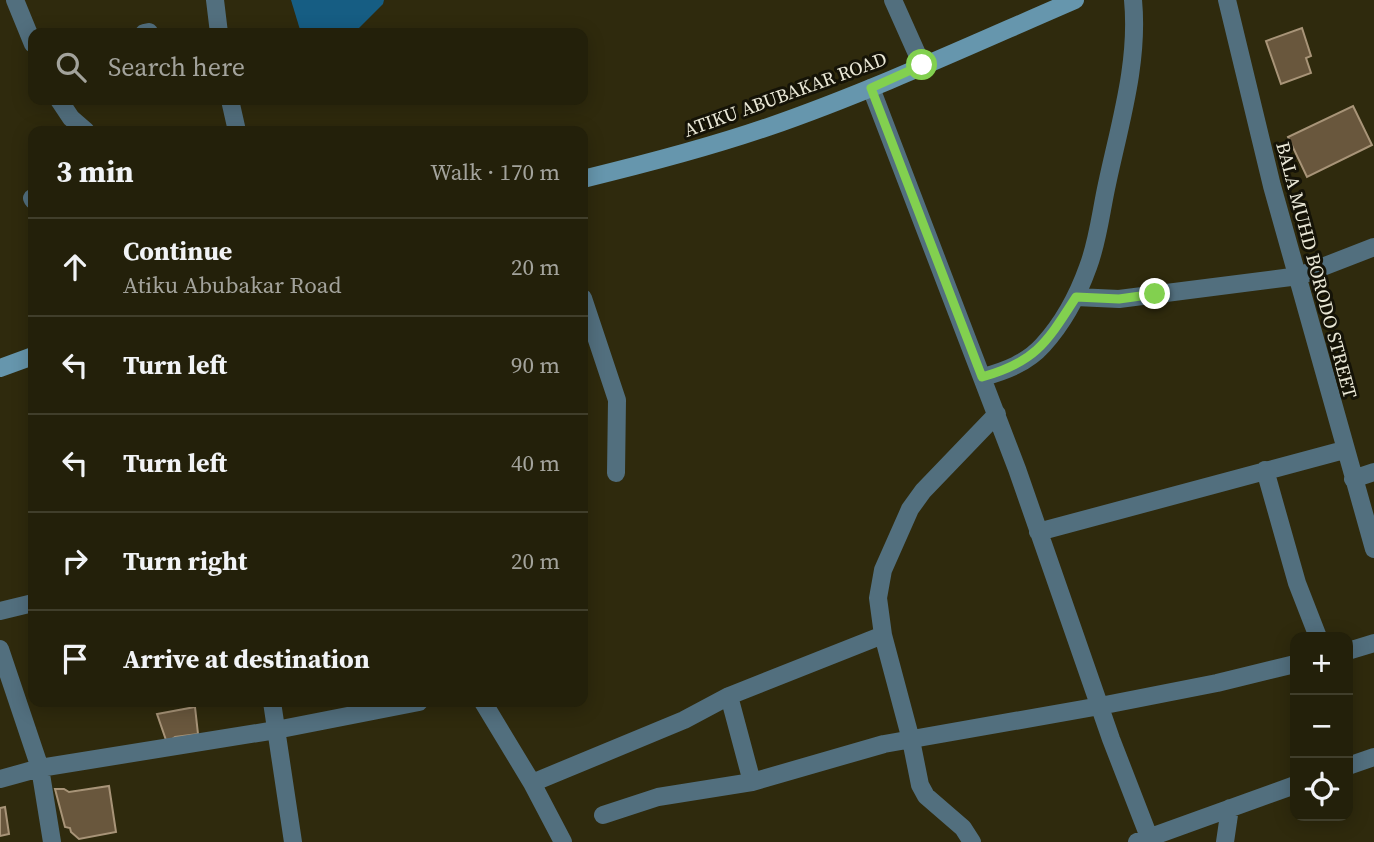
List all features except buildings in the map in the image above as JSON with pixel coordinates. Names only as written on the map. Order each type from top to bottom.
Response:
[{"type":"street","points":[[15,0],[28,32]]},
{"type":"street","points":[[215,0],[218,28]]},
{"type":"street","points":[[893,0],[922,65]]},
{"type":"street","name":"ATIKU ABUBAKAR ROAD","points":[[588,178],[660,160],[770,127],[871,88],[1074,0]]},
{"type":"street","points":[[982,377],[1007,370],[1042,347],[1076,297],[1090,264],[1127,92],[1135,39],[1133,0]]},
{"type":"street","name":"BALA MUHD BORODO STREET","points":[[1227,0],[1253,116],[1374,549]]},
{"type":"street","points":[[871,88],[997,414],[1100,706],[1143,840],[1290,787]]},
{"type":"street","points":[[62,105],[80,126]]},
{"type":"street","points":[[231,105],[236,126]]},
{"type":"street","points":[[1076,297],[1119,299],[1298,276],[1374,247]]},
{"type":"street","points":[[588,313],[617,400],[616,473]]},
{"type":"street","points":[[0,368],[28,358]]},
{"type":"street","points":[[972,842],[963,828],[922,790],[883,635],[879,613],[879,585],[910,509],[923,491],[997,414]]},
{"type":"street","points":[[1038,532],[1345,450]]},
{"type":"street","points":[[1265,470],[1297,583],[1316,632]]},
{"type":"street","points":[[1353,479],[1374,472]]},
{"type":"street","points":[[0,611],[28,604]]},
{"type":"street","points":[[532,783],[684,720],[729,696],[883,635]]},
{"type":"street","points":[[1353,649],[1374,643]]},
{"type":"street","points":[[0,649],[40,768],[52,842]]},
{"type":"street","points":[[603,815],[659,797],[752,782],[848,752],[1100,706],[1290,665]]},
{"type":"street","points":[[729,696],[752,782]]},
{"type":"street","points":[[273,707],[293,842]]},
{"type":"street","points":[[0,779],[40,768],[276,730],[393,707]]},
{"type":"street","points":[[486,707],[532,783],[563,842]]},
{"type":"street","points":[[1353,764],[1374,757]]},
{"type":"street","points":[[1225,842],[1230,808]]},
{"type":"water","points":[[291,0],[384,0],[359,28],[299,28]]},
{"type":"route","points":[[922,65],[871,88],[982,377],[1007,370],[1042,347],[1076,297],[1119,299],[1155,294]]}]
